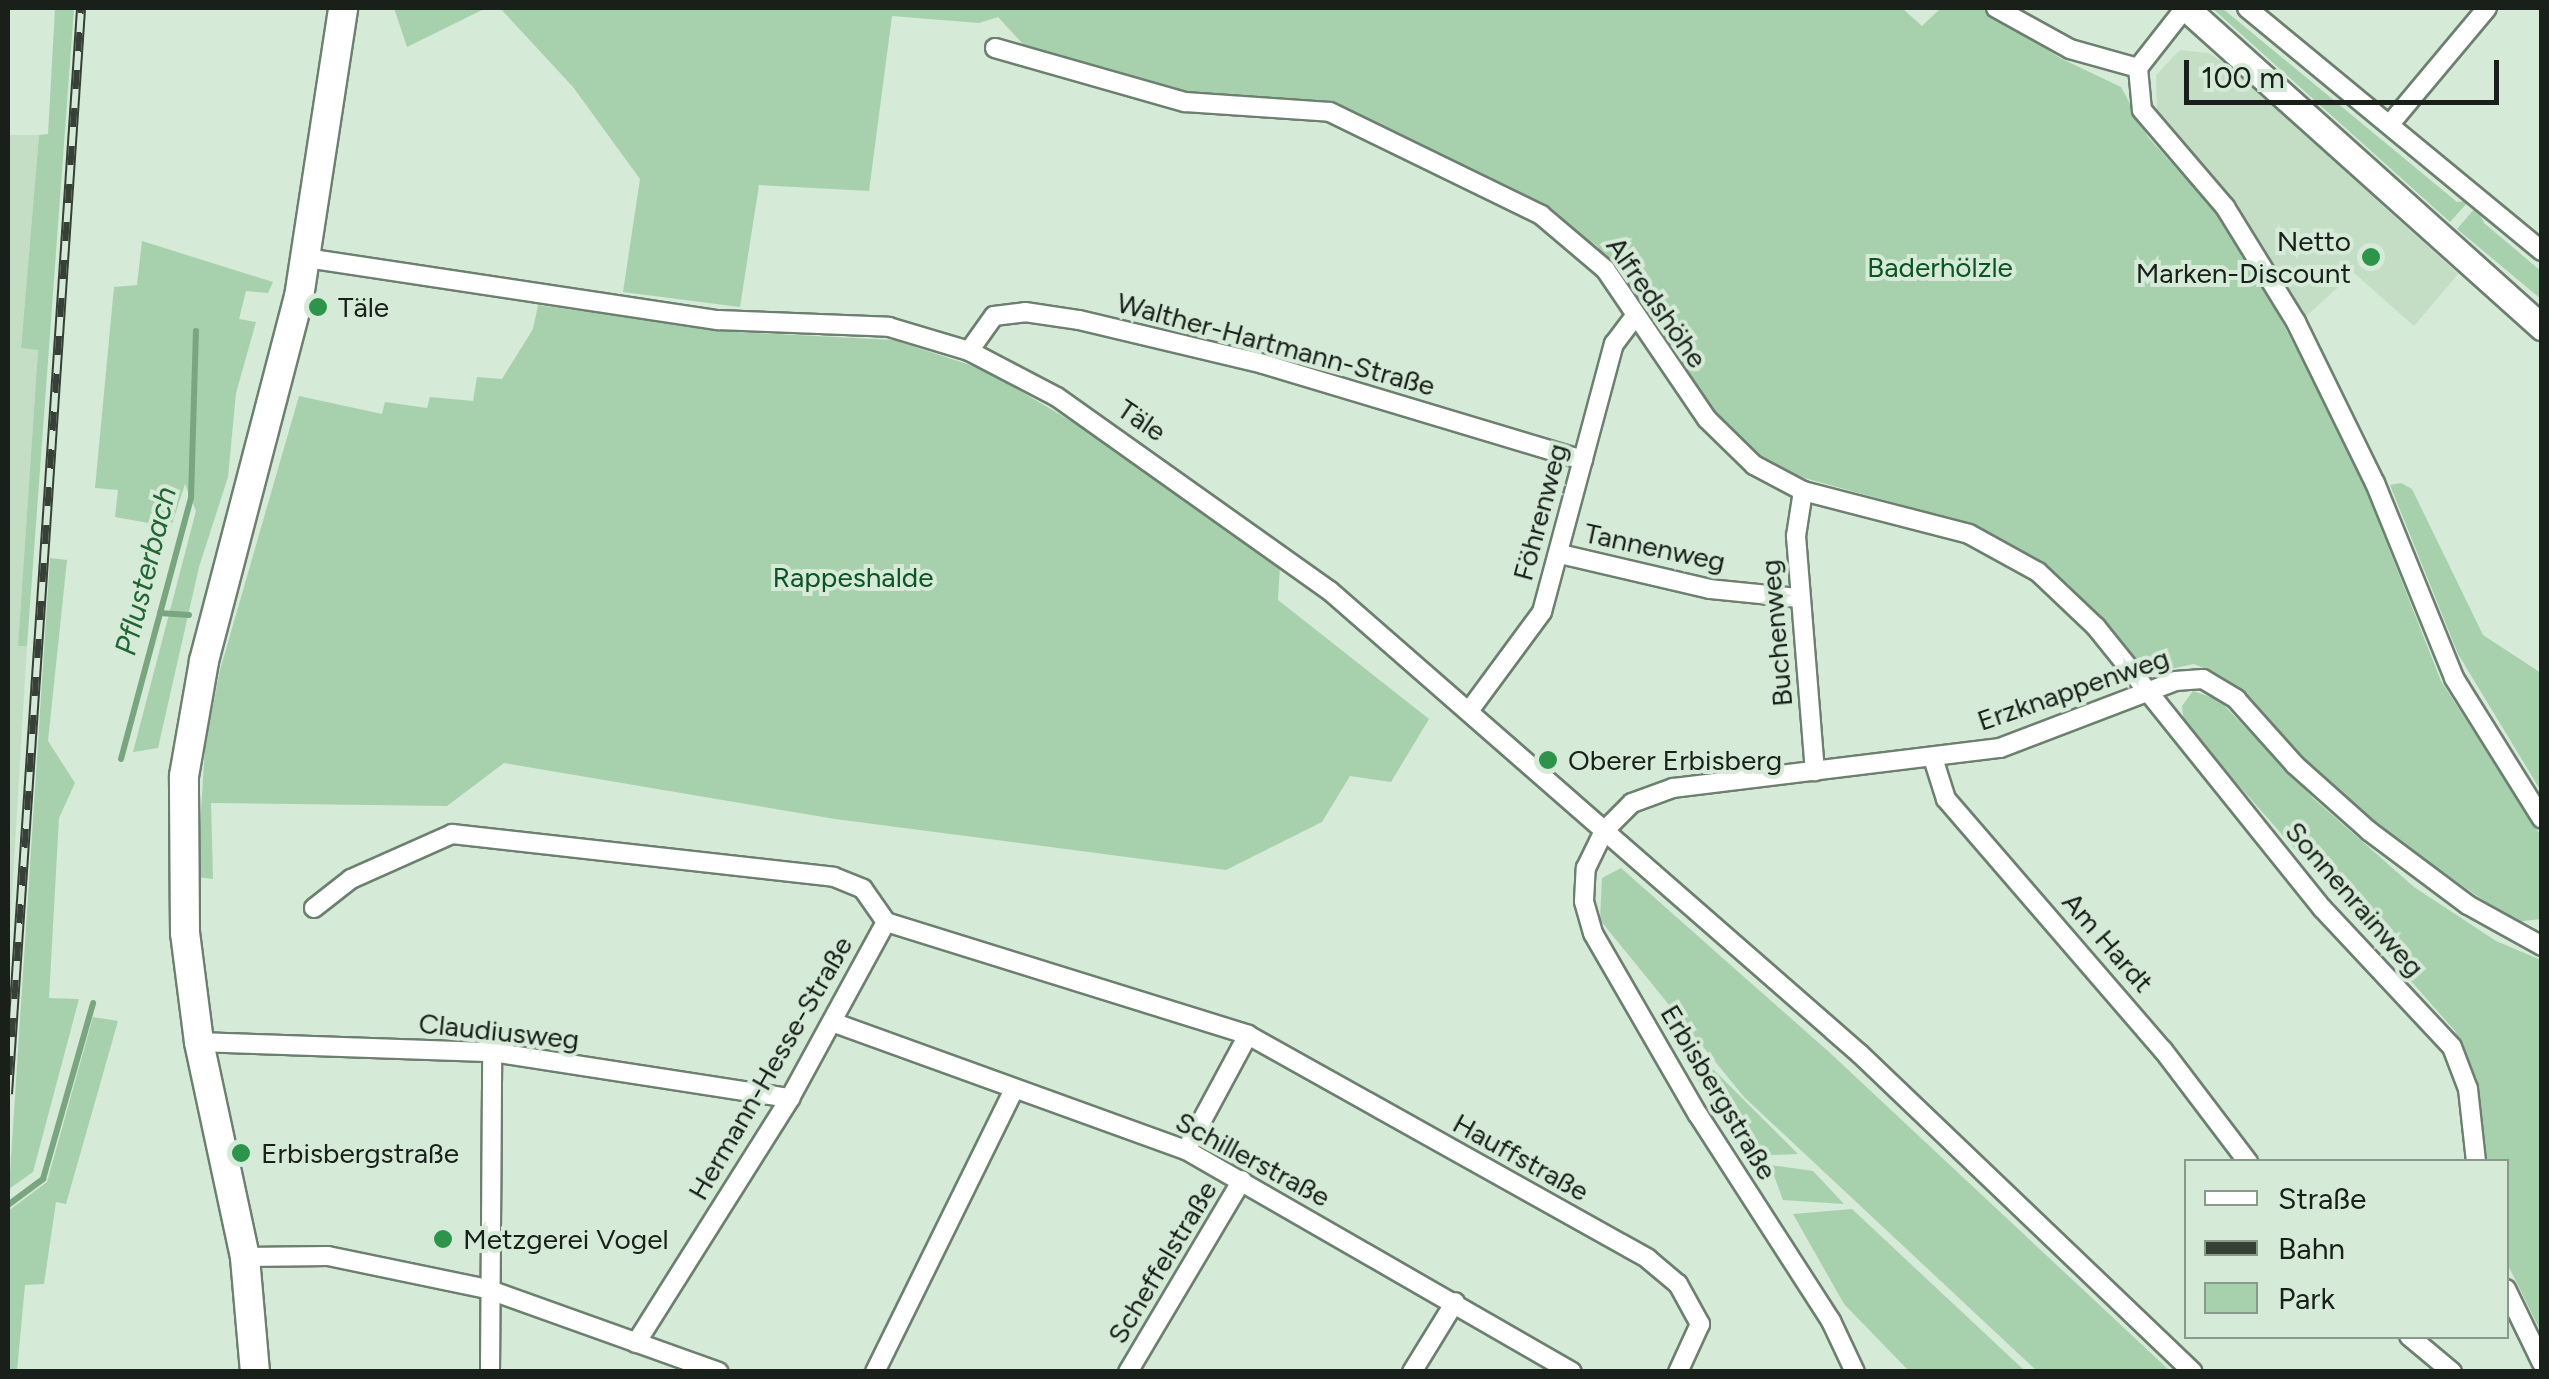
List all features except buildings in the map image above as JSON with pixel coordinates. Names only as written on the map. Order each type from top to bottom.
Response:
[{"type":"main road","points":[[254,1372],[245,1256],[200,1042],[183,907],[182,797],[197,692],[283,374],[306,258],[343,8]]},
{"type":"main road","points":[[2186,8],[2542,327]]},
{"type":"street","points":[[1996,8],[2070,49],[2138,68]]},
{"type":"street","points":[[2186,8],[2138,68],[2142,110],[2225,207],[2296,322],[2372,476],[2454,678],[2542,819]]},
{"type":"street","points":[[2247,8],[2542,251]]},
{"type":"street","points":[[2390,124],[2487,8]]},
{"type":"street","name":"Alfredshöhe","points":[[995,48],[1185,102],[1297,107],[1340,116],[1560,227],[1605,268],[1720,435],[1754,465],[1802,491],[1944,526],[2016,558],[2076,604],[2146,693]]},
{"type":"street","name":"Täle","points":[[306,258],[718,320],[860,323],[969,351],[1071,406],[1274,546],[1604,831]]},
{"type":"street","name":"Walther-Hartmann-Straße","points":[[969,351],[994,316],[1039,313],[1222,354],[1583,460]]},
{"type":"street","name":"Föhrenweg","points":[[1469,711],[1542,612],[1614,344],[1636,315]]},
{"type":"street","name":"Buchenweg","points":[[1802,491],[1799,598],[1815,771]]},
{"type":"street","name":"Tannenweg","points":[[1560,554],[1710,589],[1799,598]]},
{"type":"street","name":"Erzknappenweg","points":[[1604,831],[1632,803],[1656,792],[1933,758],[2020,742],[2185,678],[2218,685],[2369,831],[2468,905],[2542,946]]},
{"type":"street","name":"Sonnenrainweg","points":[[2146,693],[2322,908],[2452,1048],[2468,1089],[2476,1159]]},
{"type":"street","name":"Am Hardt","points":[[1933,758],[1946,799],[2164,1050],[2246,1159]]},
{"type":"street","points":[[1604,831],[1860,1054],[2193,1372]]},
{"type":"street","name":"Erbisbergstraße","points":[[1604,831],[1586,868],[1584,901],[1593,933],[1698,1116],[1831,1320],[1855,1372]]},
{"type":"street","points":[[314,908],[351,878],[452,834],[834,877],[863,889],[886,922]]},
{"type":"street","name":"Hermann-Hesse-Straße","points":[[636,1343],[790,1098],[886,922]]},
{"type":"street","name":"Hauffstraße","points":[[886,922],[1248,1035],[1648,1259],[1678,1284],[1700,1324],[1678,1372]]},
{"type":"street","name":"Schillerstraße","points":[[832,1022],[1186,1150],[1572,1372]]},
{"type":"street","points":[[1186,1150],[1248,1035]]},
{"type":"street","name":"Claudiusweg","points":[[200,1042],[492,1052],[790,1098]]},
{"type":"street","points":[[490,1372],[487,1289],[492,1052]]},
{"type":"street","points":[[875,1372],[1014,1089]]},
{"type":"street","name":"Scheffelstraße","points":[[1128,1372],[1242,1180]]},
{"type":"street","points":[[245,1256],[328,1256],[487,1289],[719,1372]]},
{"type":"street","points":[[2509,1295],[2542,1362]]},
{"type":"street","points":[[1412,1372],[1456,1302]]},
{"type":"street","points":[[2413,1339],[2452,1372]]},
{"type":"shaded area","points":[[2180,50],[2208,53],[2229,66],[2458,274],[2414,326],[2354,273],[2304,318],[2238,206],[2157,112],[2156,75]]},
{"type":"shaded area","points":[[8,135],[39,135],[21,347],[38,350],[18,646],[27,646],[8,960]]},
{"type":"green space","points":[[55,8],[74,8],[27,646],[18,646],[38,350],[21,348],[39,135],[48,134]]},
{"type":"green space","points":[[394,8],[486,8],[407,47]]},
{"type":"green space","name":"Baderhölzle","points":[[500,8],[1902,8],[1922,26],[1941,8],[1985,8],[2060,58],[2121,87],[2148,137],[2211,207],[2253,267],[2351,452],[2441,681],[2541,836],[2541,919],[2515,922],[2416,854],[2344,797],[2221,676],[2194,664],[2147,674],[2068,584],[2021,551],[1957,520],[1775,470],[1697,395],[1597,246],[1531,200],[1373,122],[1316,101],[1199,99],[1032,54],[998,17],[979,23],[892,16],[869,191],[759,185],[740,307],[623,292],[640,179],[573,87]]},
{"type":"green space","points":[[2212,8],[2222,8],[2457,202],[2469,201],[2450,222]]},
{"type":"green space","points":[[2476,207],[2484,223],[2541,271],[2541,299],[2457,229]]},
{"type":"green space","points":[[142,241],[273,282],[268,293],[246,291],[239,319],[256,322],[236,393],[228,477],[199,567],[158,748],[133,752],[196,511],[185,484],[171,527],[115,517],[118,490],[95,488],[114,287],[137,285]]},
{"type":"green space","name":"Rappeshalde","points":[[538,305],[737,332],[894,340],[985,370],[1098,437],[1280,565],[1278,600],[1429,719],[1391,782],[1350,776],[1322,822],[1226,870],[835,819],[504,763],[447,806],[211,803],[213,879],[197,877],[205,746],[220,670],[299,396],[382,414],[385,402],[427,408],[430,397],[473,401],[477,377],[502,379],[533,329]]},
{"type":"green space","points":[[2401,483],[2412,489],[2483,635],[2541,673],[2541,791],[2458,654],[2390,485]]},
{"type":"green space","points":[[50,558],[67,560],[48,741],[75,783],[59,818],[49,998],[79,999],[33,1172],[9,1189]]},
{"type":"green space","points":[[2193,691],[2219,700],[2314,799],[2414,887],[2496,941],[2541,960],[2541,1332],[2509,1267],[2509,1159],[2485,1159],[2473,1072],[2455,1031],[2184,723],[2182,706]]},
{"type":"green space","points":[[1621,868],[1829,1052],[2170,1371],[2037,1371],[1744,1097],[1600,920],[1602,878]]},
{"type":"green space","points":[[1658,1014],[1798,1154],[1744,1156]]},
{"type":"green space","points":[[93,1017],[118,1021],[66,1204],[56,1202],[44,1284],[25,1285],[17,1371],[8,1371],[8,1211],[47,1182]]},
{"type":"green space","points":[[1770,1165],[1813,1171],[1844,1204],[1783,1200]]},
{"type":"green space","points":[[1852,1209],[2025,1371],[1909,1371],[1844,1304],[1793,1214]]},
{"type":"waterway","name":"Pflusterbach","points":[[121,759],[191,498],[196,331]]},
{"type":"waterway","points":[[160,613],[189,615]]},
{"type":"waterway","name":"Pflusterbach","points":[[8,1205],[43,1179],[93,1003]]},
{"type":"railway","points":[[8,1094],[81,8]]},
{"type":"place","name":"Netto Marken-Discount","points":[[2371,257]]},
{"type":"place","name":"Täle","points":[[318,307]]},
{"type":"place","name":"Oberer Erbisberg","points":[[1548,760]]},
{"type":"place","name":"Erbisbergstraße","points":[[241,1153]]},
{"type":"place","name":"Metzgerei Vogel","points":[[443,1239]]}]
